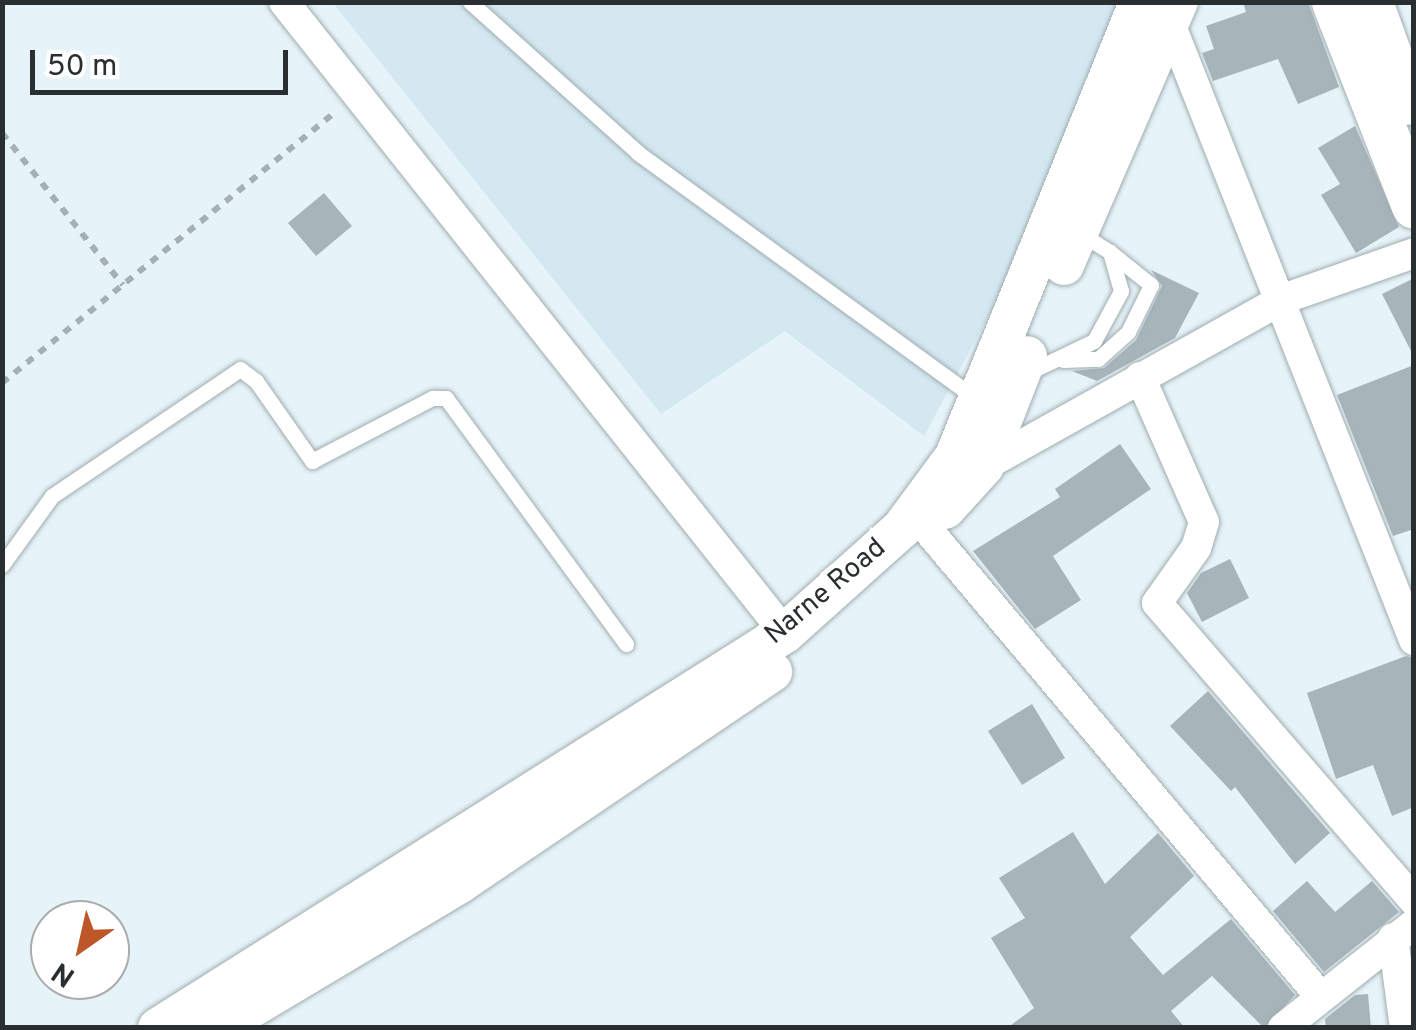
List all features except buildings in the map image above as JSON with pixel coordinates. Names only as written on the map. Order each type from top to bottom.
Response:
[{"type":"main road","points":[[1334,2],[1414,206]]},
{"type":"main road","points":[[1370,2],[1414,123]]},
{"type":"main road","name":"Narne Road","points":[[217,1028],[460,883],[800,653],[927,529],[984,466],[1019,376],[1093,242],[1162,8]]},
{"type":"main road","name":"Narne Road","points":[[158,1028],[785,633],[902,528],[956,456],[1162,8]]},
{"type":"street","points":[[284,2],[785,633]]},
{"type":"street","points":[[1162,8],[1283,299],[1414,640]]},
{"type":"street","points":[[984,466],[1283,299],[1414,253]]},
{"type":"street","points":[[1140,377],[1204,522],[1196,548],[1157,602],[1414,901]]},
{"type":"street","points":[[927,529],[1320,996]]},
{"type":"street","points":[[1283,1028],[1404,931]]},
{"type":"street","points":[[1404,931],[1406,1028]]},
{"type":"lane","points":[[470,2],[487,9],[638,153],[979,402]]},
{"type":"lane","points":[[1059,360],[1098,360],[1128,332],[1151,285],[1093,242]]},
{"type":"lane","points":[[1019,376],[1094,341],[1121,291],[1093,242]]},
{"type":"lane","points":[[2,565],[52,496],[240,369],[256,381],[312,460],[432,398],[446,398],[626,644]]},
{"type":"path","points":[[2,383],[356,95]]},
{"type":"path","points":[[2,133],[123,285]]},
{"type":"shaded area","points":[[333,3],[1125,3],[1059,184],[924,436],[785,331],[661,414]]}]
